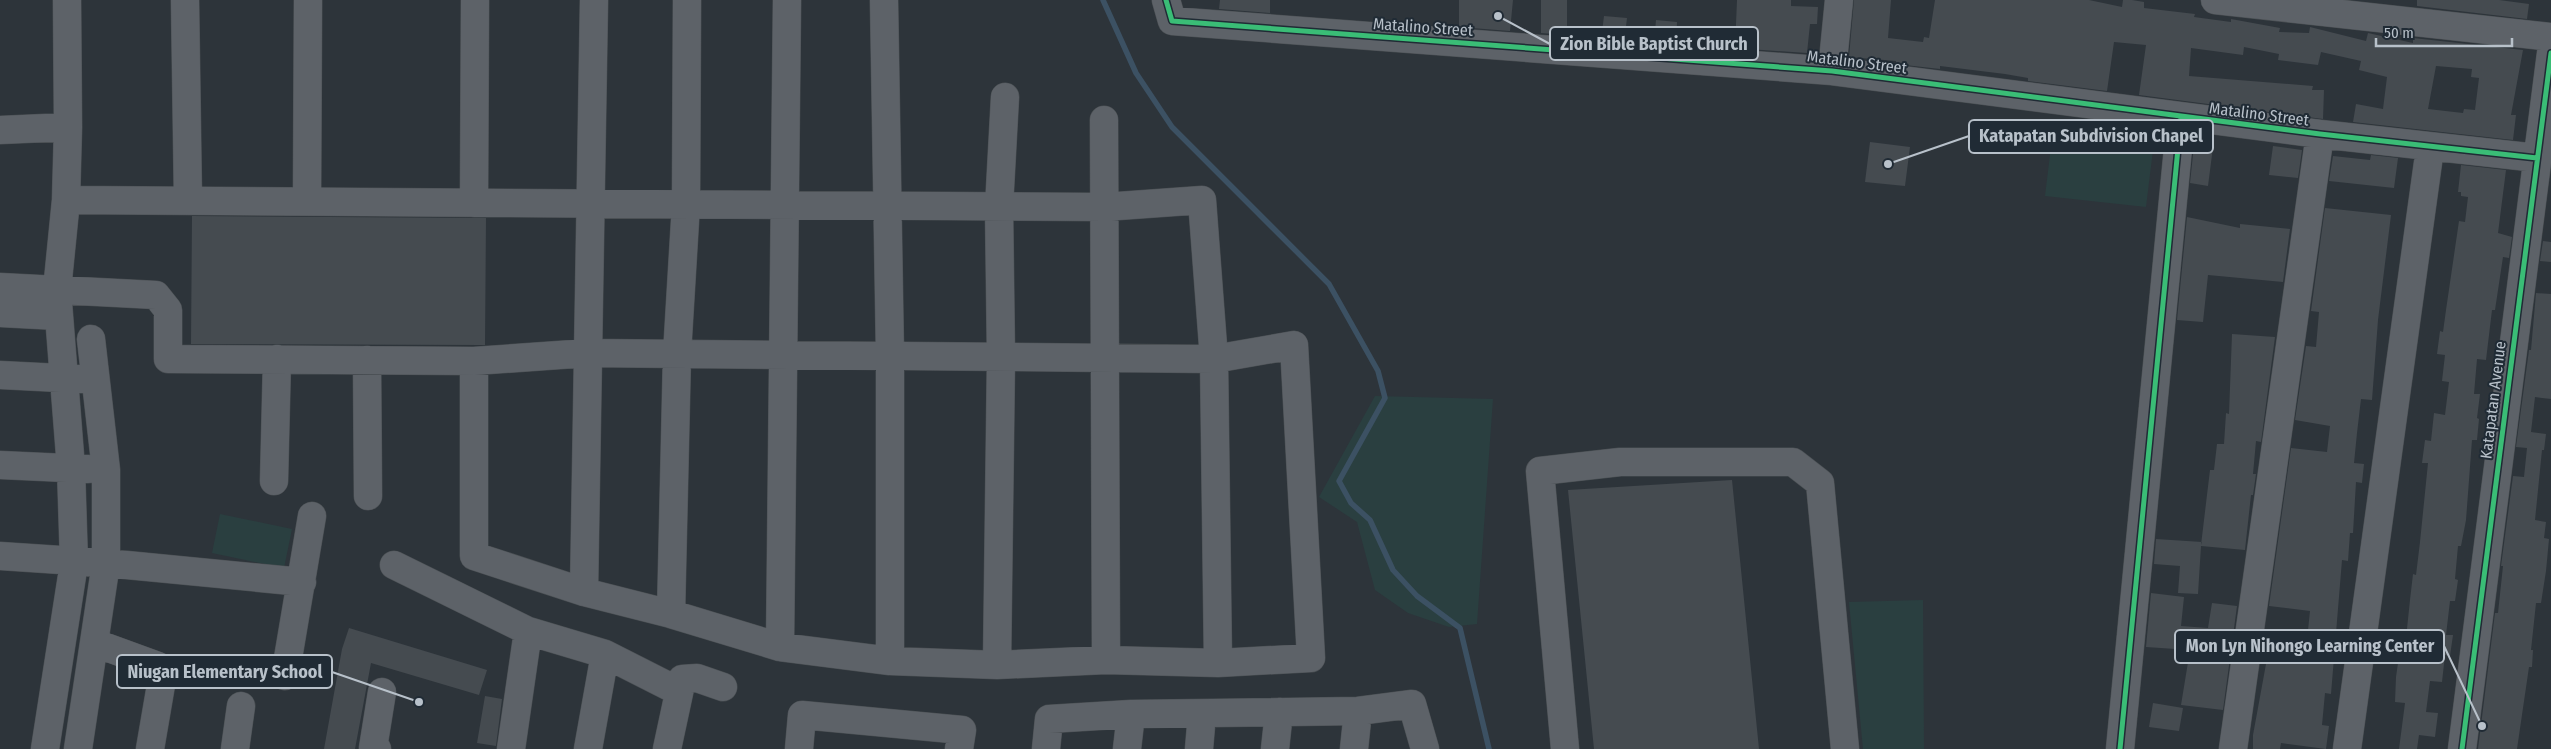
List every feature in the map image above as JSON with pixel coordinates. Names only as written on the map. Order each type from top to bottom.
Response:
[{"type":"street","points":[[45,749],[74,563],[71,468],[58,303],[66,200],[68,127],[67,0]]},
{"type":"street","points":[[186,0],[188,201]]},
{"type":"street","points":[[307,202],[308,0]]},
{"type":"street","points":[[474,203],[475,0]]},
{"type":"street","points":[[584,592],[594,0]]},
{"type":"street","points":[[671,614],[678,354],[686,204],[687,0]]},
{"type":"street","points":[[780,647],[787,0]]},
{"type":"street","points":[[884,0],[890,356],[890,661]]},
{"type":"street","points":[[1832,71],[1839,0]]},
{"type":"street","points":[[2215,0],[2551,37]]},
{"type":"street","name":"Matalino Street","points":[[1169,10],[1832,71],[2430,148],[2537,158]]},
{"type":"street","name":"Katapatan Avenue","points":[[2462,749],[2551,53]]},
{"type":"street","points":[[997,665],[1001,357],[1000,207],[1005,97]]},
{"type":"street","points":[[2120,749],[2181,117]]},
{"type":"street","points":[[1104,120],[1106,660]]},
{"type":"street","points":[[0,130],[68,127]]},
{"type":"street","points":[[2234,749],[2320,134]]},
{"type":"street","points":[[2347,749],[2430,148]]},
{"type":"street","points":[[66,200],[1000,207],[1104,207],[1202,200],[1214,359],[1218,663]]},
{"type":"street","points":[[0,287],[58,303]]},
{"type":"street","points":[[0,313],[58,303],[156,295],[168,310],[168,359],[474,361],[588,353],[1214,359],[1294,345],[1311,658],[1218,663],[1106,660],[997,665],[890,661],[780,647],[671,614],[584,592],[474,556],[474,361]]},
{"type":"street","points":[[78,749],[106,563],[106,470],[91,339]]},
{"type":"street","points":[[274,481],[277,359]]},
{"type":"street","points":[[367,360],[368,496]]},
{"type":"street","points":[[0,375],[97,380]]},
{"type":"street","points":[[1565,749],[1540,471],[1620,462],[1745,461],[1793,462],[1820,483],[1845,749]]},
{"type":"street","points":[[0,465],[106,470]]},
{"type":"street","points":[[285,676],[312,516]]},
{"type":"street","points":[[0,556],[74,563],[106,563],[302,582]]},
{"type":"street","points":[[394,565],[528,631],[605,654],[678,691]]},
{"type":"street","points":[[511,749],[528,631]]},
{"type":"street","points":[[95,642],[158,666],[162,679],[150,749]]},
{"type":"street","points":[[588,749],[605,654]]},
{"type":"street","points":[[667,749],[682,679],[697,678],[723,687]]},
{"type":"street","points":[[377,749],[373,748],[382,692]]},
{"type":"street","points":[[1046,749],[1049,719],[1131,714],[1358,711],[1412,704],[1425,749]]},
{"type":"street","points":[[234,749],[241,706]]},
{"type":"street","points":[[1354,749],[1358,711]]},
{"type":"street","points":[[1275,749],[1279,712]]},
{"type":"street","points":[[1127,749],[1131,714]]},
{"type":"street","points":[[1199,749],[1202,714]]},
{"type":"street","points":[[799,749],[802,715],[962,730],[959,749]]},
{"type":"green space","points":[[2053,130],[2154,142],[2146,207],[2045,196]]},
{"type":"green space","points":[[1375,396],[1493,399],[1477,624],[1449,627],[1408,613],[1375,590],[1357,522],[1319,497]]},
{"type":"green space","points":[[220,514],[292,529],[284,568],[212,553]]},
{"type":"green space","points":[[1923,600],[1924,749],[1863,749],[1849,602]]},
{"type":"building","points":[[1220,0],[1270,0],[1270,13],[1219,9]]},
{"type":"building","points":[[1459,0],[1513,0],[1510,31],[1459,27]]},
{"type":"building","points":[[1541,0],[1567,0],[1567,35],[1541,33]]},
{"type":"building","points":[[1737,0],[1791,0],[1791,6],[1818,7],[1817,24],[1810,24],[1807,53],[1735,48]]},
{"type":"building","points":[[1854,0],[1891,0],[1888,38],[1923,42],[1924,37],[1929,38],[1935,0],[2089,0],[2122,7],[2123,0],[2132,0],[2144,2],[2144,8],[2195,14],[2194,17],[2231,22],[2231,19],[2280,28],[2279,32],[2309,33],[2310,27],[2366,41],[2368,33],[2413,43],[2413,38],[2523,50],[2511,115],[2516,115],[2513,140],[2353,122],[2356,104],[2383,109],[2387,77],[2359,70],[2361,61],[2321,52],[2318,65],[2278,60],[2279,54],[2244,47],[2243,55],[2191,48],[2189,76],[2313,86],[2312,90],[2324,90],[2323,119],[2139,95],[2146,45],[2114,42],[2107,91],[2028,81],[2028,78],[2005,74],[1940,66],[1940,69],[1896,64],[1896,61],[1849,57]],"holes":[[[2436,66],[2472,69],[2471,77],[2479,78],[2475,110],[2464,109],[2463,113],[2428,109]]]},
{"type":"building","points":[[2417,0],[2499,0],[2529,4],[2527,19],[2417,6]]},
{"type":"building","points":[[1604,16],[1627,18],[1625,35],[1602,32]]},
{"type":"building","points":[[1656,20],[1677,22],[1676,43],[1654,42]]},
{"type":"building","points":[[1870,142],[1910,147],[1905,186],[1865,182]]},
{"type":"building","points":[[2194,145],[2213,147],[2208,186],[2190,183]]},
{"type":"building","points":[[2273,146],[2302,150],[2298,178],[2269,175]]},
{"type":"building","points":[[2371,155],[2398,158],[2394,188],[2329,181],[2333,156],[2370,160]]},
{"type":"building","points":[[2461,165],[2506,170],[2498,233],[2512,237],[2509,258],[2503,257],[2495,310],[2492,310],[2486,360],[2477,359],[2474,394],[2480,394],[2477,418],[2479,419],[2477,440],[2472,440],[2466,520],[2461,546],[2458,546],[2455,579],[2458,580],[2455,601],[2450,601],[2446,635],[2453,635],[2450,656],[2445,655],[2442,682],[2430,681],[2426,712],[2438,713],[2435,737],[2419,735],[2417,749],[2399,749],[2405,703],[2395,702],[2396,677],[2399,656],[2404,657],[2413,574],[2416,575],[2428,463],[2422,463],[2425,440],[2431,441],[2434,413],[2445,415],[2449,382],[2442,381],[2445,355],[2437,354],[2440,331],[2443,332],[2459,221],[2465,222],[2468,197],[2461,196],[2461,192],[2458,192]]},
{"type":"building","points":[[2325,208],[2391,215],[2378,320],[2372,400],[2361,399],[2357,433],[2354,463],[2364,464],[2362,483],[2356,482],[2353,533],[2350,533],[2348,561],[2342,560],[2331,694],[2325,693],[2322,725],[2329,726],[2326,749],[2281,743],[2280,749],[2253,749],[2253,735],[2266,664],[2269,636],[2307,640],[2310,611],[2269,606],[2291,448],[2327,452],[2330,426],[2295,420],[2306,346],[2316,347],[2319,312],[2311,311]]},
{"type":"building","points":[[192,216],[486,218],[485,345],[191,344]]},
{"type":"building","points":[[2187,217],[2240,228],[2240,224],[2290,229],[2283,282],[2208,275],[2203,322],[2177,320]]},
{"type":"building","points":[[2543,241],[2551,242],[2551,262],[2540,261]]},
{"type":"building","points":[[2536,293],[2551,294],[2551,399],[2535,397],[2531,432],[2546,434],[2544,450],[2542,450],[2535,520],[2546,522],[2544,538],[2549,539],[2546,571],[2541,603],[2536,603],[2531,650],[2533,650],[2532,667],[2529,667],[2517,749],[2478,749],[2495,613],[2498,613],[2503,566],[2501,566],[2513,476],[2524,477],[2527,448],[2516,447],[2529,350],[2531,350]]},
{"type":"building","points":[[2232,334],[2275,337],[2261,442],[2256,441],[2253,474],[2256,474],[2253,495],[2251,495],[2245,550],[2201,546],[2198,594],[2178,593],[2180,566],[2154,564],[2156,539],[2201,542],[2210,470],[2214,470],[2217,444],[2224,444],[2226,413],[2229,414]]},
{"type":"building","points":[[1732,480],[1759,749],[1594,749],[1568,490]]},
{"type":"building","points":[[2151,593],[2184,597],[2181,626],[2208,628],[2212,603],[2237,606],[2223,710],[2181,705],[2190,650],[2146,647]]},
{"type":"building","points":[[349,628],[487,670],[479,695],[371,663],[355,749],[324,749],[342,649]]},
{"type":"building","points":[[485,696],[502,699],[496,746],[477,743]]},
{"type":"building","points":[[2153,703],[2183,708],[2179,731],[2149,727]]},
{"type":"waterway","points":[[1103,0],[1136,73],[1172,127],[1329,284],[1378,371],[1385,398],[1339,481],[1351,503],[1370,520],[1393,570],[1417,596],[1460,628],[1489,749]]},
{"type":"cycle path","points":[[1166,0],[1172,21],[1832,71],[2320,134],[2537,158]]},
{"type":"cycle path","points":[[2462,749],[2551,53]]},
{"type":"cycle path","points":[[2120,749],[2181,117]]},
{"type":"place","name":"Zion Bible Baptist Church","points":[[1498,16]]},
{"type":"place","name":"Katapatan Subdivision Chapel","points":[[1888,164]]},
{"type":"place","name":"Niugan Elementary School","points":[[419,702]]},
{"type":"place","name":"Mon Lyn Nihongo Learning Center","points":[[2482,726]]}]
